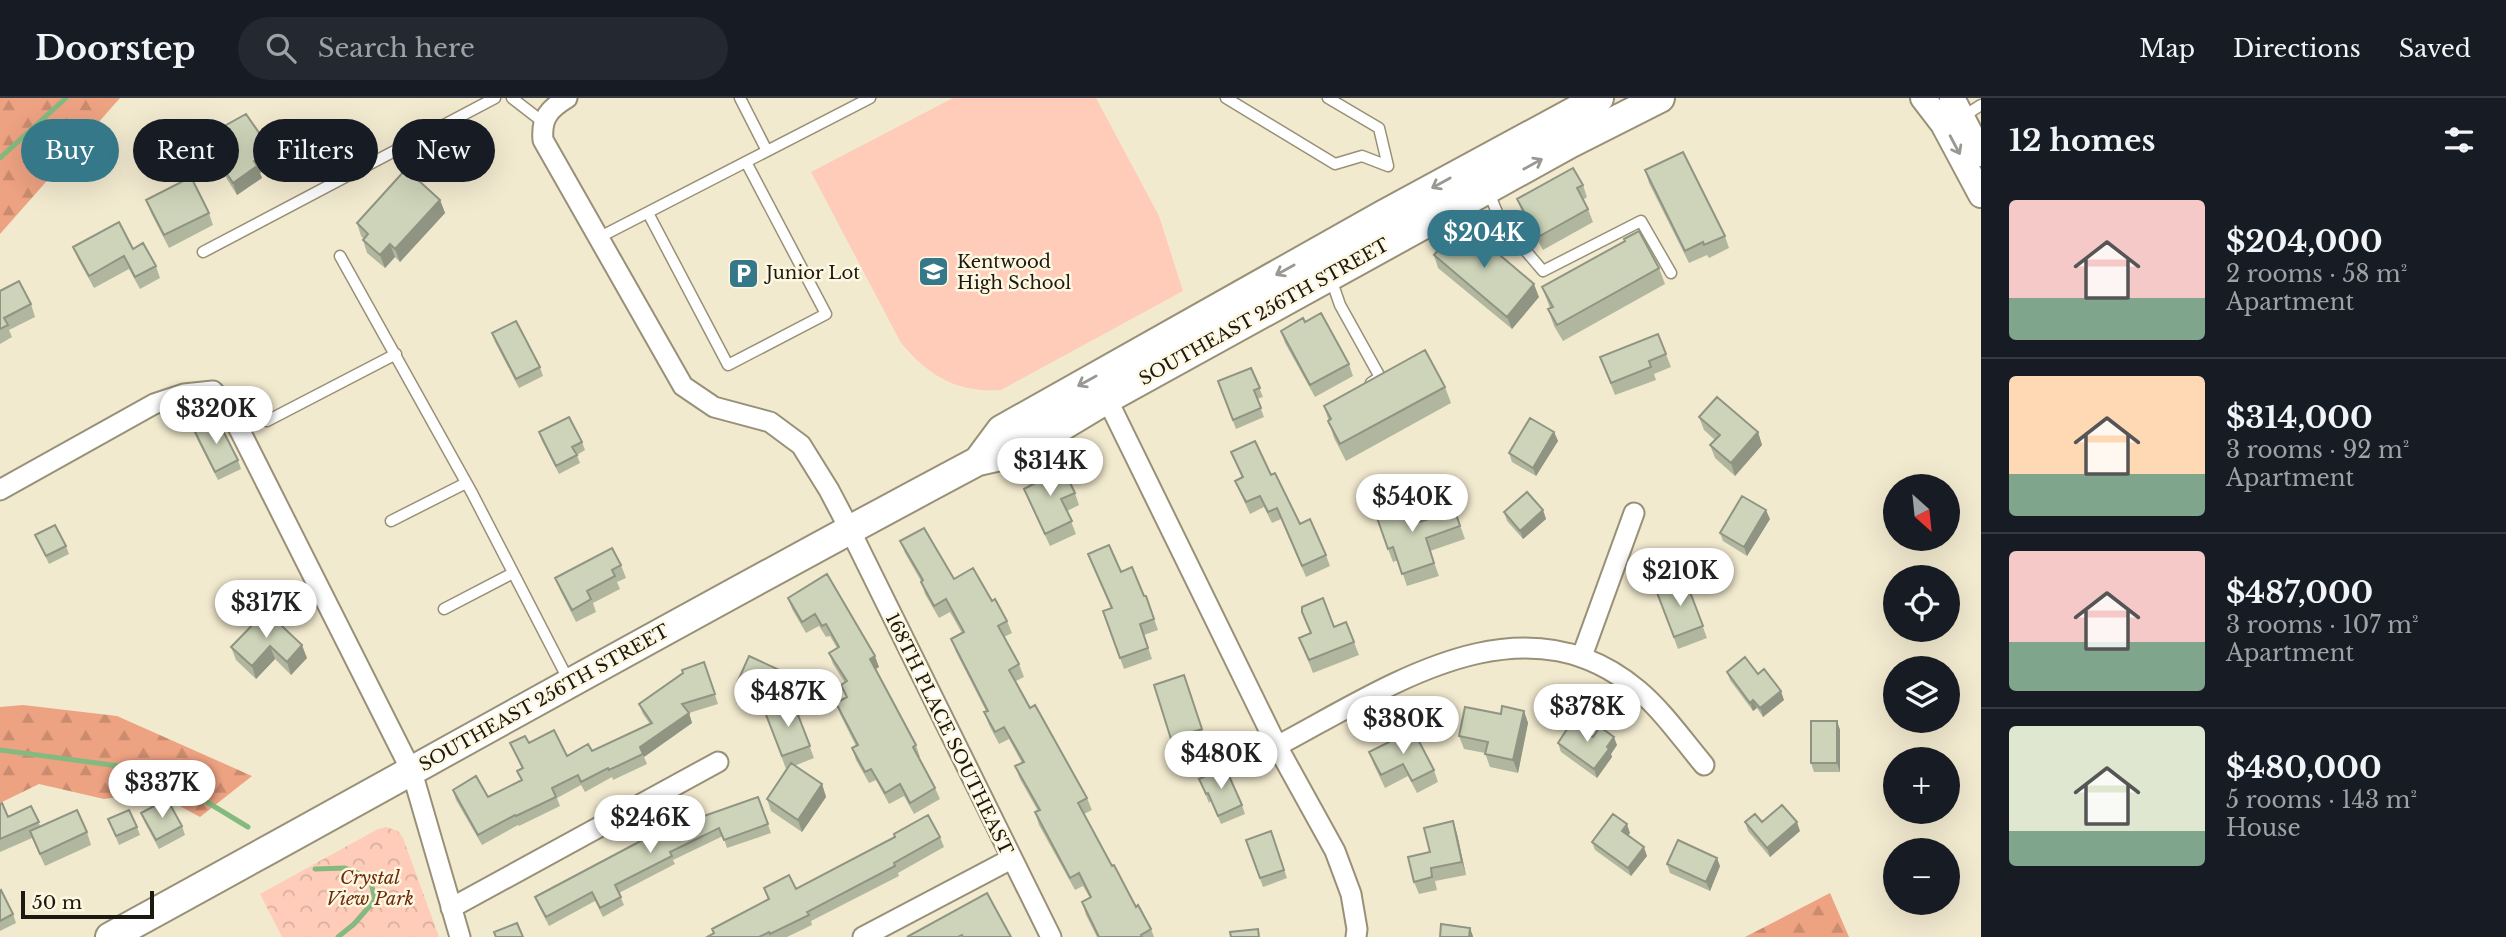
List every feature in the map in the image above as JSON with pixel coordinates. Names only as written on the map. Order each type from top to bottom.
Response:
[{"type":"main road","name":"SOUTHEAST 256TH STREET","points":[[110,937],[412,772],[569,681],[978,461],[1019,452],[1336,257],[1500,151],[1600,98]]},
{"type":"main road","name":"SOUTHEAST 256TH STREET","points":[[978,461],[1001,430],[1336,257],[1488,189],[1660,98]]},
{"type":"main road","points":[[1488,189],[1488,176],[1500,151]]},
{"type":"street","points":[[543,122],[554,106],[567,98]]},
{"type":"street","points":[[1923,98],[1943,124],[1981,195]]},
{"type":"street","points":[[1965,107],[1981,154]]},
{"type":"street","name":"168TH PLACE SOUTHEAST","points":[[543,122],[543,140],[683,386],[714,407],[770,422],[801,445],[850,530],[1051,937]]},
{"type":"street","points":[[0,490],[154,404],[184,394],[213,391],[229,409],[412,772],[460,937]]},
{"type":"street","points":[[1107,399],[1278,746],[1335,851],[1351,894],[1356,937]]},
{"type":"street","points":[[1582,656],[1634,513]]},
{"type":"street","points":[[1278,746],[1415,673],[1481,652],[1530,646],[1554,648],[1582,656],[1638,689],[1704,765]]},
{"type":"street","points":[[451,908],[718,762]]},
{"type":"street","points":[[863,937],[1011,859]]},
{"type":"lane","points":[[203,252],[495,98]]},
{"type":"lane","points":[[512,98],[543,122]]},
{"type":"lane","points":[[740,98],[767,151]]},
{"type":"lane","points":[[598,238],[870,98]]},
{"type":"lane","points":[[1226,98],[1335,164],[1362,156],[1388,166],[1379,128],[1328,98]]},
{"type":"lane","points":[[648,213],[728,365],[741,359],[826,314],[746,162]]},
{"type":"lane","points":[[1488,189],[1501,222],[1543,271],[1641,221],[1671,273]]},
{"type":"lane","points":[[340,256],[466,483],[569,681]]},
{"type":"lane","points":[[1336,257],[1340,305],[1380,377],[1359,390]]},
{"type":"lane","points":[[267,421],[396,354]]},
{"type":"lane","points":[[391,521],[466,483]]},
{"type":"lane","points":[[444,609],[513,573]]},
{"type":"green space","points":[[0,98],[120,98],[101,119],[21,119],[21,182],[46,182],[0,234]]},
{"type":"green space","points":[[953,98],[1096,98],[1159,216],[1183,291],[1001,390],[971,389],[957,385],[922,365],[901,343],[811,172]]},
{"type":"green space","points":[[23,705],[117,716],[252,776],[200,817],[154,792],[104,799],[39,784],[0,803],[0,707]]},
{"type":"green space","name":"Crystal View Park","points":[[386,827],[398,831],[403,838],[439,937],[282,937],[260,894]]},
{"type":"green space","points":[[1830,893],[1849,937],[1745,937]]},
{"type":"building","points":[[246,114],[253,124],[253,169],[239,179],[239,119]]},
{"type":"building","points":[[1683,152],[1725,236],[1704,245],[1703,242],[1685,251],[1645,170]]},
{"type":"building","points":[[1573,168],[1583,185],[1577,188],[1588,209],[1538,237],[1517,199]]},
{"type":"building","points":[[181,182],[194,182],[209,213],[164,235],[146,200]]},
{"type":"building","points":[[394,182],[420,182],[440,200],[395,249],[390,244],[380,255],[363,240],[368,234],[357,223]]},
{"type":"building","points":[[119,222],[133,249],[143,243],[156,266],[135,277],[124,256],[89,276],[73,247]]},
{"type":"building","points":[[1458,226],[1472,238],[1475,234],[1534,284],[1507,317],[1434,255]]},
{"type":"building","points":[[1639,231],[1659,268],[1557,325],[1548,309],[1553,307],[1542,287]]},
{"type":"building","points":[[19,281],[31,304],[4,318],[8,325],[0,329],[0,291]]},
{"type":"building","points":[[1321,313],[1349,364],[1310,385],[1281,331],[1303,318],[1305,322]]},
{"type":"building","points":[[516,321],[540,367],[516,379],[492,333]]},
{"type":"building","points":[[1658,334],[1666,354],[1649,361],[1651,367],[1611,383],[1600,357]]},
{"type":"building","points":[[1425,350],[1445,387],[1340,444],[1328,421],[1331,419],[1324,406]]},
{"type":"building","points":[[1251,368],[1260,388],[1254,390],[1261,408],[1233,420],[1218,381]]},
{"type":"building","points":[[1717,397],[1758,432],[1731,463],[1710,445],[1720,435],[1699,417]]},
{"type":"building","points":[[569,417],[582,442],[572,447],[577,455],[556,466],[539,432]]},
{"type":"building","points":[[1530,418],[1554,432],[1533,468],[1509,453]]},
{"type":"building","points":[[218,421],[238,460],[215,472],[195,432]]},
{"type":"building","points":[[1255,441],[1271,475],[1275,473],[1300,524],[1310,519],[1326,555],[1302,566],[1277,508],[1268,512],[1260,496],[1246,502],[1235,481],[1243,477],[1231,452]]},
{"type":"building","points":[[1046,465],[1051,476],[1064,470],[1075,493],[1061,499],[1072,521],[1045,534],[1024,489],[1037,482],[1032,471]]},
{"type":"building","points":[[1527,492],[1543,510],[1520,531],[1504,512]]},
{"type":"building","points":[[1742,496],[1766,510],[1744,547],[1720,533]]},
{"type":"building","points":[[1411,499],[1419,522],[1455,511],[1460,526],[1426,538],[1434,563],[1402,574],[1393,547],[1388,549],[1375,512]]},
{"type":"building","points":[[55,525],[66,546],[46,556],[35,535]]},
{"type":"building","points":[[924,528],[954,579],[973,568],[1007,621],[998,626],[1019,664],[1009,670],[1030,708],[1035,705],[1087,798],[1078,803],[1112,866],[1114,865],[1151,929],[1141,935],[1142,937],[1099,937],[1082,902],[1091,897],[1079,873],[1070,878],[1035,812],[1040,810],[1015,766],[1024,762],[1004,727],[995,732],[984,712],[988,711],[951,639],[964,632],[946,599],[934,606],[921,582],[923,580],[900,541]]},
{"type":"building","points":[[1109,545],[1121,572],[1132,567],[1154,619],[1140,624],[1148,648],[1120,658],[1103,611],[1112,608],[1088,554]]},
{"type":"building","points":[[612,548],[621,565],[612,570],[615,576],[587,591],[591,599],[572,610],[555,578]]},
{"type":"building","points":[[827,574],[875,656],[870,659],[916,745],[913,747],[935,788],[910,803],[900,784],[885,793],[871,769],[865,772],[852,748],[858,745],[836,703],[847,697],[841,685],[847,681],[829,653],[839,647],[826,624],[822,626],[815,614],[802,622],[788,598]]},
{"type":"building","points":[[1685,579],[1703,626],[1674,637],[1656,590]]},
{"type":"building","points":[[1323,598],[1334,627],[1346,622],[1354,642],[1309,660],[1299,638],[1311,633],[1302,607]]},
{"type":"building","points":[[266,611],[302,645],[287,662],[270,646],[252,666],[231,647]]},
{"type":"building","points":[[749,656],[788,674],[776,700],[737,683]]},
{"type":"building","points":[[1745,657],[1758,674],[1764,669],[1781,691],[1760,708],[1753,700],[1750,703],[1727,672]]},
{"type":"building","points":[[704,662],[715,694],[682,704],[689,713],[640,747],[643,754],[581,782],[578,775],[552,788],[556,797],[478,835],[453,790],[476,776],[488,797],[522,780],[517,771],[523,768],[510,743],[525,736],[529,743],[554,730],[567,756],[588,744],[592,751],[652,723],[639,704],[683,673],[682,670]]},
{"type":"building","points":[[1184,675],[1202,729],[1171,739],[1154,685]]},
{"type":"building","points":[[793,702],[810,746],[782,756],[765,712]]},
{"type":"building","points":[[1502,706],[1524,711],[1513,760],[1485,754],[1488,742],[1459,736],[1465,707],[1501,714]]},
{"type":"building","points":[[1811,721],[1837,721],[1837,763],[1811,763]]},
{"type":"building","points":[[1571,723],[1593,737],[1600,727],[1614,737],[1607,747],[1609,749],[1594,769],[1558,743]]},
{"type":"building","points":[[1413,730],[1434,770],[1412,781],[1403,764],[1381,775],[1369,752]]},
{"type":"building","points":[[791,763],[822,784],[798,820],[767,799]]},
{"type":"building","points":[[1225,767],[1242,805],[1218,816],[1199,779]]},
{"type":"building","points":[[758,797],[768,824],[724,840],[719,828],[670,852],[672,856],[615,885],[621,897],[600,908],[592,892],[546,917],[535,897],[701,809],[704,816]]},
{"type":"building","points":[[167,799],[182,826],[156,840],[141,813]]},
{"type":"building","points":[[2,803],[8,817],[31,806],[39,822],[0,839]]},
{"type":"building","points":[[1782,805],[1797,822],[1767,848],[1745,822],[1755,814],[1762,822]]},
{"type":"building","points":[[77,810],[87,832],[40,854],[30,831]]},
{"type":"building","points":[[129,810],[137,827],[116,836],[108,819]]},
{"type":"building","points":[[1613,814],[1627,824],[1622,831],[1644,847],[1628,868],[1592,842]]},
{"type":"building","points":[[928,815],[940,837],[894,863],[895,866],[807,912],[809,915],[759,937],[707,937],[714,933],[712,929],[769,899],[764,888],[789,875],[796,889],[895,837],[894,834]]},
{"type":"building","points":[[1453,821],[1462,862],[1431,868],[1432,877],[1414,882],[1408,857],[1430,852],[1424,828]]},
{"type":"building","points":[[1271,831],[1284,870],[1260,878],[1246,840]]},
{"type":"building","points":[[1678,840],[1717,858],[1706,882],[1667,864]]},
{"type":"building","points":[[0,891],[13,914],[0,921]]},
{"type":"building","points":[[987,893],[1011,937],[907,937]]},
{"type":"building","points":[[517,923],[523,937],[496,937],[494,932]]},
{"type":"building","points":[[1441,924],[1470,928],[1469,937],[1440,937]]},
{"type":"building","points":[[1258,929],[1259,937],[1231,937],[1230,932]]},
{"type":"waterway","points":[[0,158],[66,98]]},
{"type":"waterway","points":[[0,750],[156,771],[248,827]]},
{"type":"waterway","points":[[315,869],[345,868],[370,878],[375,900],[354,924],[338,937]]},
{"type":"place","name":"Kentwood High School","points":[[934,272]]},
{"type":"place","name":"Junior Lot","points":[[743,273]]}]
